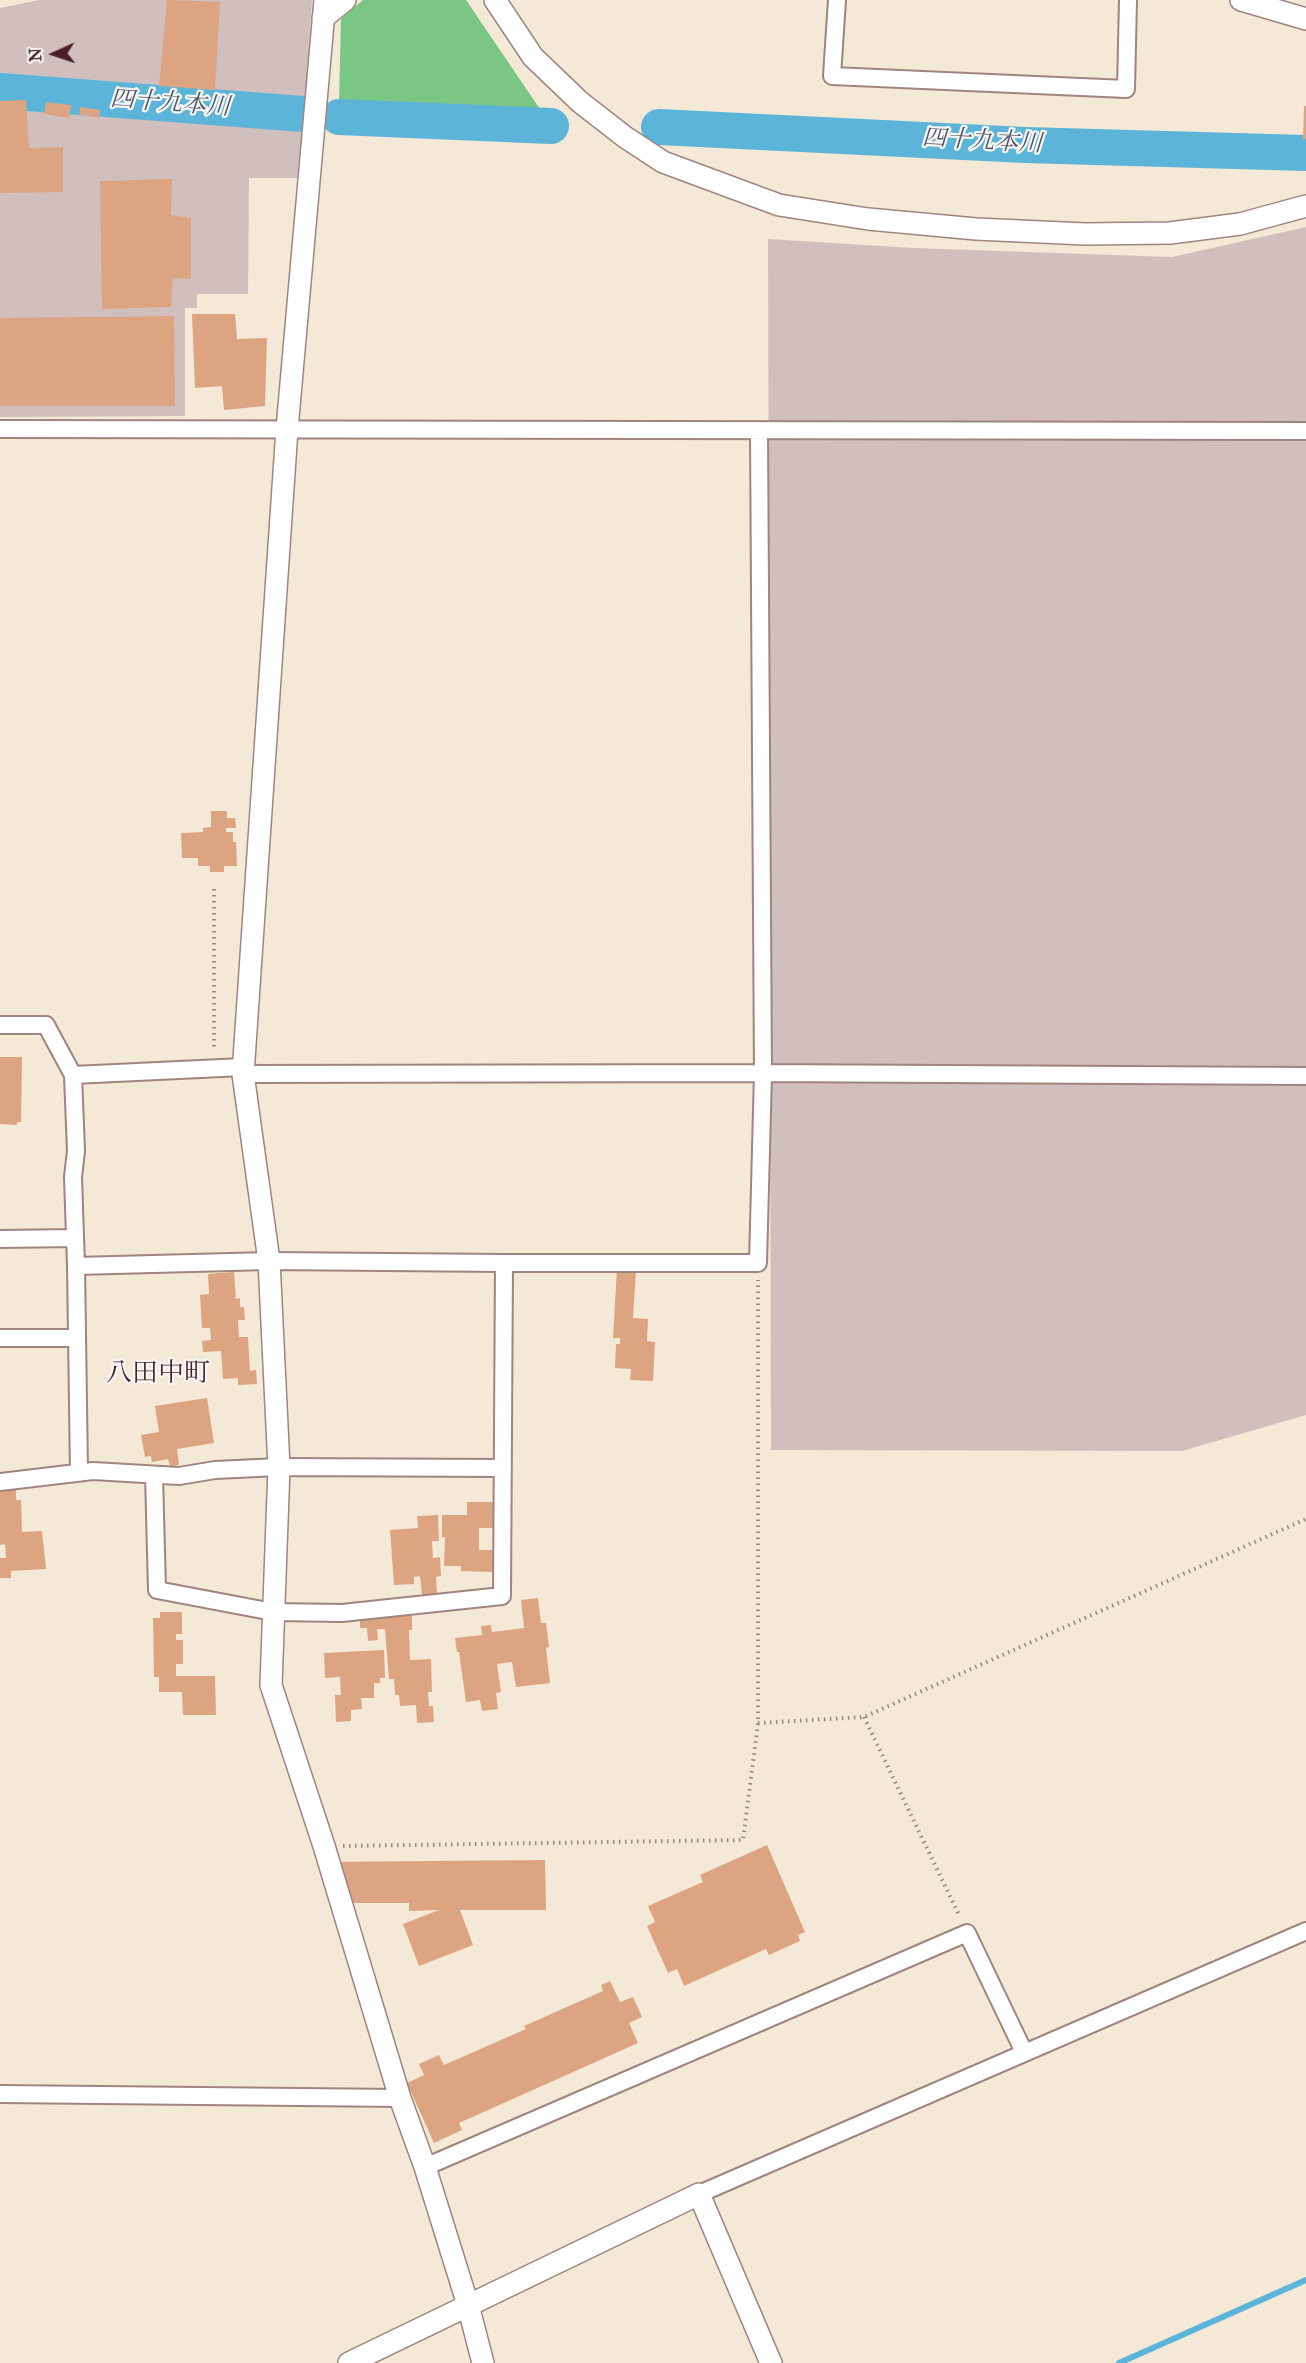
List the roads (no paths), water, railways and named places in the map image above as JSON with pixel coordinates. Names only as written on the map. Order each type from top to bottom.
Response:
[{"type":"street","points":[[345,0],[324,9],[287,429],[243,1071],[269,1261],[279,1467],[271,1685],[324,1846],[400,2098],[425,2167],[468,2305],[483,2363]]},
{"type":"street","points":[[495,0],[533,57],[580,102],[624,137],[663,162],[778,205],[868,219],[976,229],[1085,234],[1170,232],[1240,224],[1306,206]]},
{"type":"street","points":[[837,0],[832,76],[1126,89],[1128,0]]},
{"type":"street","points":[[1241,0],[1306,19]]},
{"type":"street","points":[[0,429],[1306,431]]},
{"type":"street","points":[[76,1266],[269,1261],[758,1263],[760,1129],[764,1073],[759,430]]},
{"type":"street","points":[[0,1025],[46,1025],[73,1075],[76,1151],[73,1177],[79,1472]]},
{"type":"street","points":[[73,1075],[214,1068],[243,1071],[1306,1076]]},
{"type":"street","points":[[0,1239],[75,1238]]},
{"type":"street","points":[[154,1475],[157,1590],[273,1612],[342,1612],[502,1596],[504,1263]]},
{"type":"street","points":[[0,1338],[77,1338]]},
{"type":"street","points":[[0,1482],[93,1471],[179,1476],[215,1470],[279,1467],[503,1468]]},
{"type":"street","points":[[349,2363],[699,2194],[1306,1931]]},
{"type":"street","points":[[425,2167],[967,1933],[1024,2052]]},
{"type":"street","points":[[0,2094],[400,2098]]},
{"type":"street","points":[[699,2194],[771,2363]]},
{"type":"waterway","name":"四十九本川","points":[[0,91],[303,114]]},
{"type":"waterway","name":"四十九本川","points":[[339,117],[551,126]]},
{"type":"waterway","name":"四十九本川","points":[[659,127],[1025,145],[1306,153]]},
{"type":"waterway","points":[[1119,2363],[1306,2280]]},
{"type":"district","name":"八田中町","points":[[158,1375]]}]
